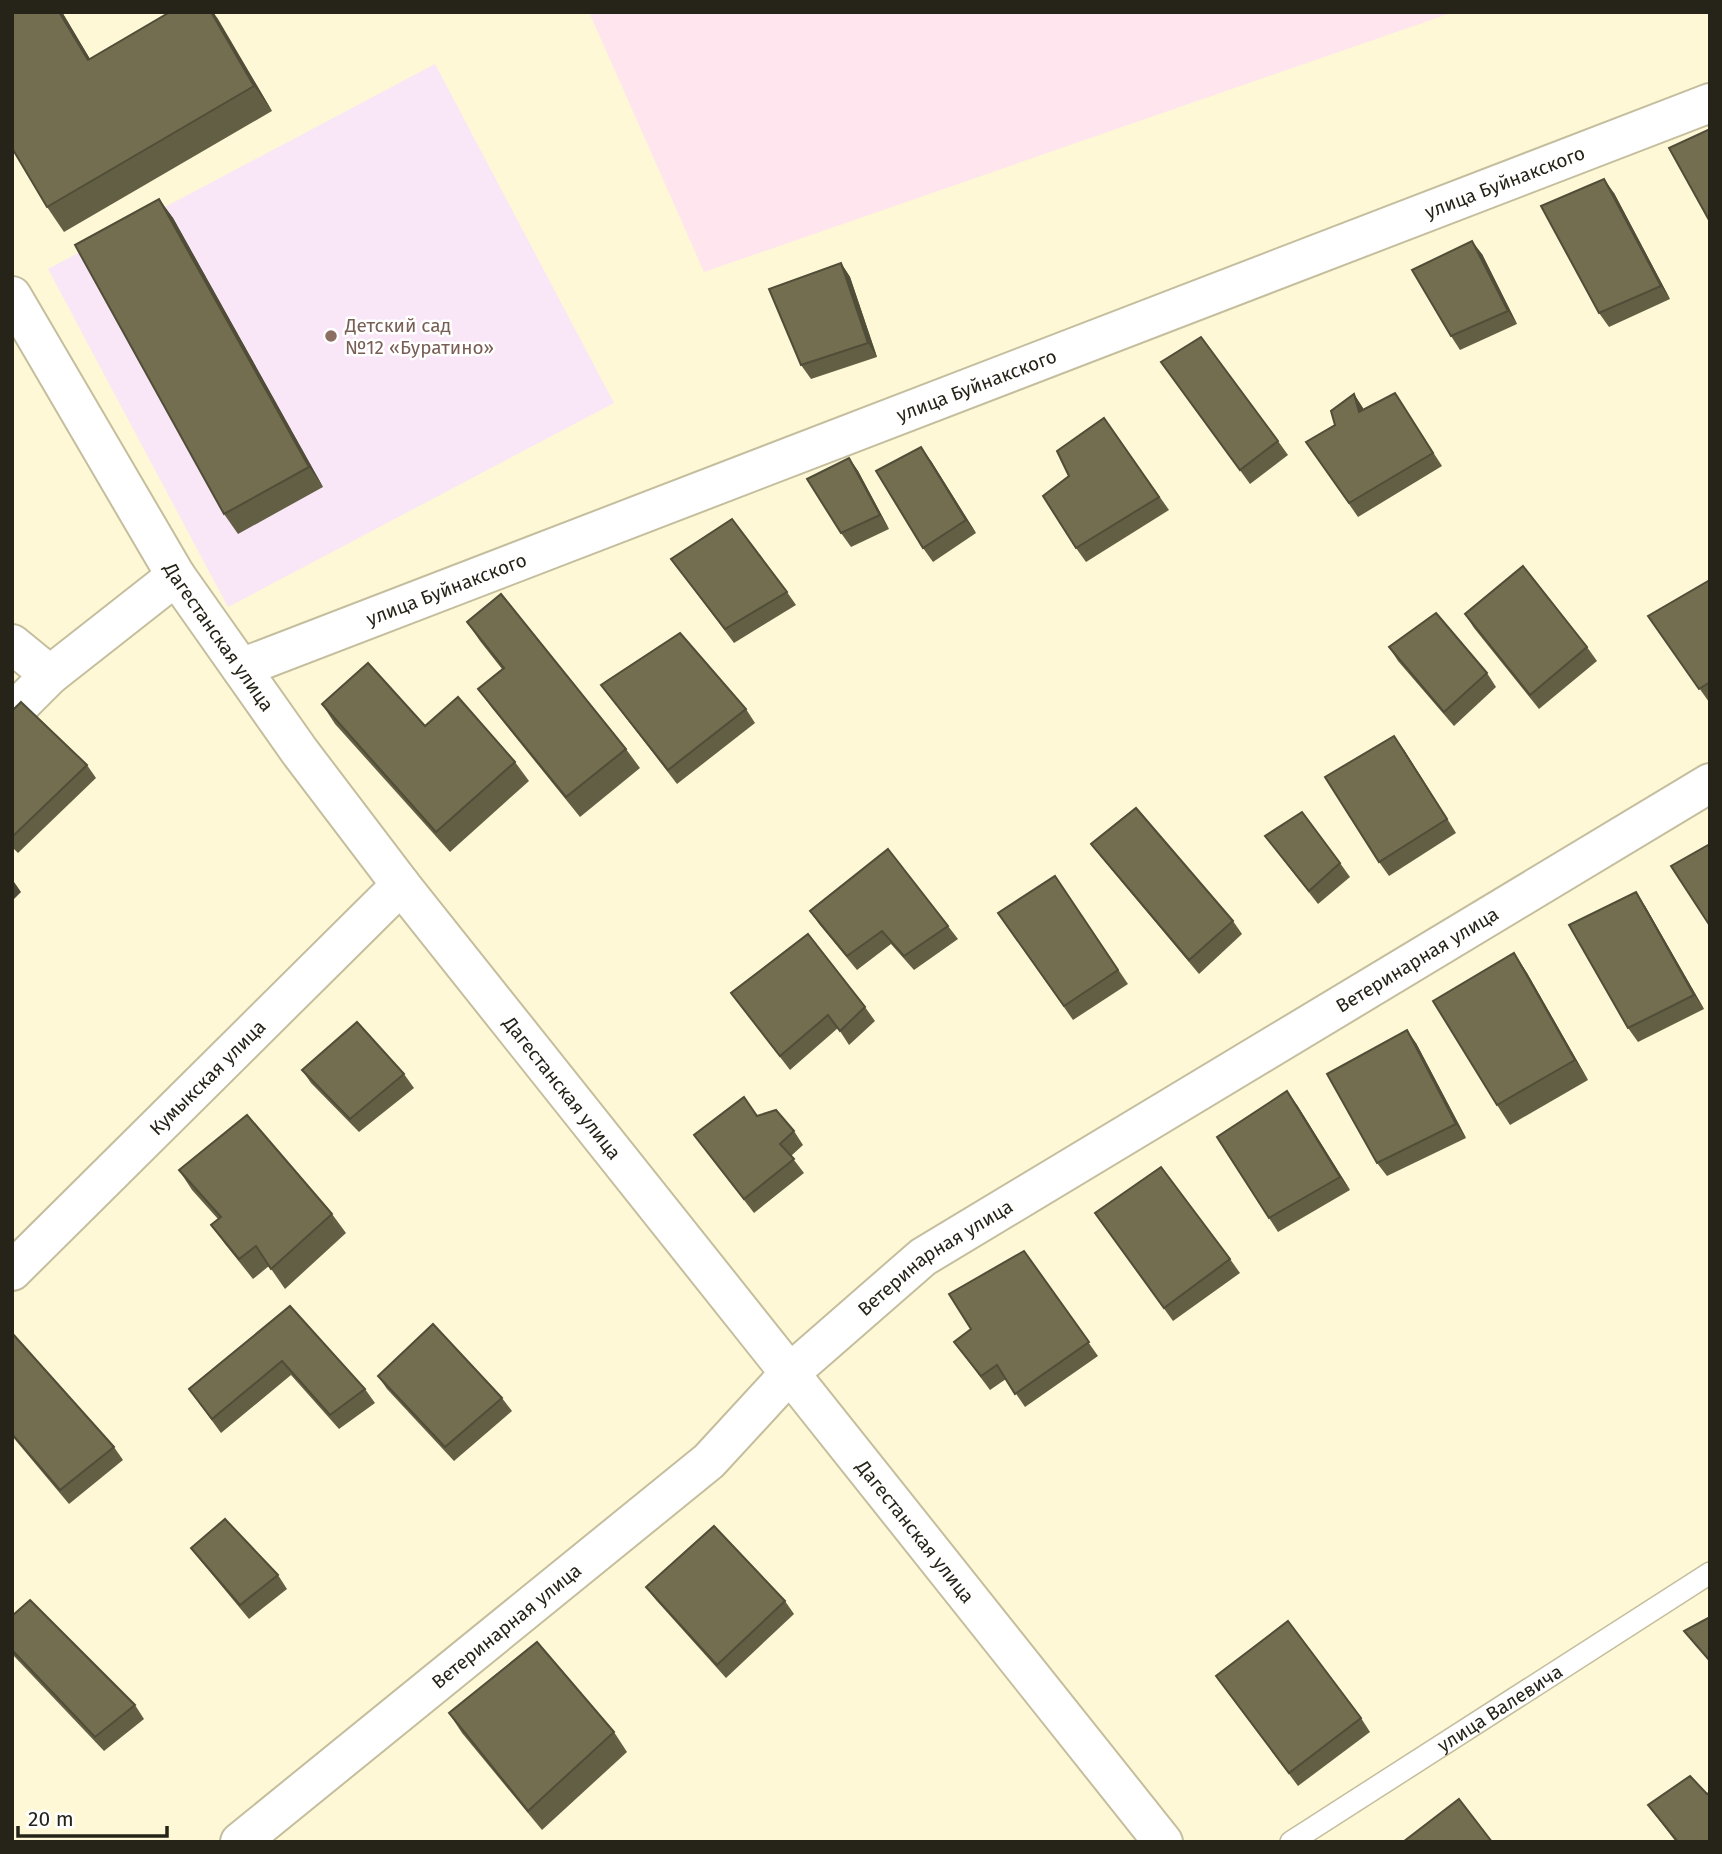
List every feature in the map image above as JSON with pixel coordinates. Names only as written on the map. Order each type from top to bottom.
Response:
[{"type":"street","name":"улица Буйнакского","points":[[241,668],[1710,103]]},
{"type":"street","name":"Дагестанская улица","points":[[12,296],[177,576],[300,752],[401,885],[1163,1842]]},
{"type":"street","points":[[12,713],[50,675],[177,576]]},
{"type":"street","points":[[12,643],[50,675]]},
{"type":"street","name":"Ветеринарная улица","points":[[240,1842],[709,1461],[790,1373],[923,1257],[1710,783]]},
{"type":"street","name":"Кумыкская улица","points":[[12,1271],[401,885]]},
{"type":"lane","name":"улица Валевича","points":[[1291,1842],[1710,1573]]},
{"type":"shaded area","points":[[589,12],[1454,12],[704,272]]},
{"type":"shaded area","name":"Детский сад №12 «Буратино»","points":[[435,64],[614,403],[228,607],[48,269]]},
{"type":"building","points":[[12,12],[59,12],[88,60],[170,12],[211,12],[254,86],[47,207],[12,148]]},
{"type":"building","points":[[1710,129],[1710,220],[1709,220],[1669,148]]},
{"type":"building","points":[[1604,179],[1661,286],[1599,313],[1541,206]]},
{"type":"building","points":[[159,199],[309,467],[224,514],[75,245]]},
{"type":"building","points":[[1472,241],[1508,311],[1451,336],[1412,270]]},
{"type":"building","points":[[841,263],[868,343],[801,365],[769,289]]},
{"type":"building","points":[[1201,337],[1278,441],[1240,470],[1161,362]]},
{"type":"building","points":[[1395,393],[1433,453],[1349,503],[1306,442],[1335,425],[1331,411],[1354,394],[1359,412]]},
{"type":"building","points":[[1104,418],[1159,497],[1076,548],[1043,496],[1069,476],[1057,451]]},
{"type":"building","points":[[921,447],[966,520],[923,548],[876,471]]},
{"type":"building","points":[[849,458],[880,515],[841,533],[807,479]]},
{"type":"building","points":[[732,519],[787,592],[725,629],[671,559]]},
{"type":"building","points":[[1523,566],[1587,647],[1530,695],[1465,614]]},
{"type":"building","points":[[1710,580],[1710,682],[1699,689],[1648,616]]},
{"type":"building","points":[[501,594],[626,749],[566,797],[478,689],[504,668],[467,622]]},
{"type":"building","points":[[1436,613],[1487,673],[1444,712],[1389,647]]},
{"type":"building","points":[[680,633],[746,709],[668,770],[601,685]]},
{"type":"building","points":[[368,663],[425,726],[458,697],[515,762],[436,832],[322,704]]},
{"type":"building","points":[[21,702],[87,765],[12,837],[12,711]]},
{"type":"building","points":[[1394,736],[1447,819],[1379,862],[1325,777]]},
{"type":"building","points":[[1136,808],[1233,921],[1189,960],[1091,844]]},
{"type":"building","points":[[1302,812],[1340,863],[1309,891],[1265,836]]},
{"type":"building","points":[[1710,844],[1710,926],[1671,866]]},
{"type":"building","points":[[888,849],[948,926],[904,956],[882,931],[847,956],[810,911]]},
{"type":"building","points":[[1055,876],[1118,970],[1064,1006],[998,913]]},
{"type":"building","points":[[1636,892],[1694,995],[1628,1028],[1569,925]]},
{"type":"building","points":[[808,934],[865,1007],[840,1031],[828,1015],[780,1056],[731,993]]},
{"type":"building","points":[[1514,953],[1575,1060],[1497,1105],[1433,1001]]},
{"type":"building","points":[[357,1022],[404,1074],[350,1119],[302,1070]]},
{"type":"building","points":[[1407,1030],[1456,1124],[1377,1163],[1327,1074]]},
{"type":"building","points":[[1287,1091],[1340,1177],[1269,1218],[1217,1137]]},
{"type":"building","points":[[744,1097],[757,1116],[776,1110],[794,1131],[780,1144],[794,1159],[744,1199],[694,1135]]},
{"type":"building","points":[[247,1115],[332,1214],[271,1269],[256,1246],[239,1259],[211,1225],[221,1217],[179,1170]]},
{"type":"building","points":[[1161,1167],[1230,1259],[1164,1308],[1095,1213]]},
{"type":"building","points":[[1024,1251],[1089,1342],[1015,1394],[997,1365],[981,1376],[954,1342],[971,1329],[949,1294]]},
{"type":"building","points":[[290,1306],[365,1389],[330,1415],[282,1361],[212,1419],[189,1389]]},
{"type":"building","points":[[433,1324],[502,1398],[445,1447],[378,1376]]},
{"type":"building","points":[[12,1333],[114,1447],[60,1490],[12,1434]]},
{"type":"building","points":[[225,1519],[278,1575],[240,1605],[191,1548]]},
{"type":"building","points":[[714,1526],[785,1601],[717,1665],[646,1587]]},
{"type":"building","points":[[30,1600],[135,1705],[95,1737],[12,1650],[12,1616]]},
{"type":"building","points":[[1710,1617],[1710,1661],[1684,1631]]},
{"type":"building","points":[[1288,1621],[1361,1718],[1289,1773],[1216,1676]]},
{"type":"building","points":[[537,1642],[614,1732],[528,1811],[449,1713]]},
{"type":"building","points":[[1690,1776],[1707,1794],[1710,1792],[1710,1842],[1678,1842],[1648,1805]]},
{"type":"building","points":[[1459,1799],[1492,1842],[1403,1842]]},
{"type":"place","name":"Детский сад №12 «Буратино»","points":[[331,336]]}]
